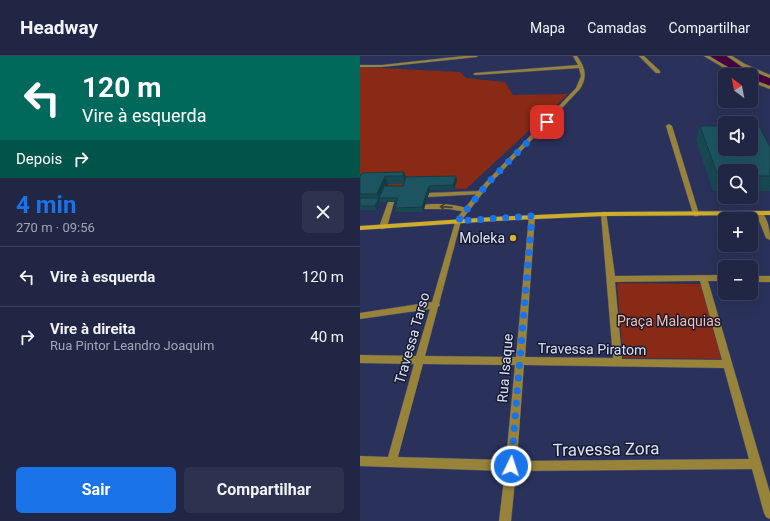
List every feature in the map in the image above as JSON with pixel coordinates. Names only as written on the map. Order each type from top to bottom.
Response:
[{"type":"main road","points":[[360,228],[532,216],[770,213]]},
{"type":"street","points":[[360,66],[382,66],[476,56]]},
{"type":"street","points":[[458,221],[496,174],[578,89],[584,80],[582,66],[576,56]]},
{"type":"street","points":[[641,56],[658,72]]},
{"type":"street","points":[[706,56],[727,68]]},
{"type":"street","points":[[729,56],[749,68],[770,77]]},
{"type":"street","points":[[475,74],[582,66]]},
{"type":"street","points":[[758,83],[770,88]]},
{"type":"street","points":[[669,126],[696,214]]},
{"type":"street","points":[[428,196],[442,192],[480,193]]},
{"type":"street","points":[[383,227],[390,205],[398,208]]},
{"type":"street","points":[[425,207],[449,207],[466,210]]},
{"type":"street","points":[[759,213],[770,238]]},
{"type":"street","points":[[604,214],[618,363]]},
{"type":"street","name":"Rua Isaque","points":[[505,521],[532,216]]},
{"type":"street","name":"Travessa Tarso","points":[[392,461],[458,221]]},
{"type":"street","points":[[703,278],[770,513]]},
{"type":"street","points":[[611,279],[718,278]]},
{"type":"street","points":[[758,278],[770,279]]},
{"type":"street","points":[[360,316],[436,305]]},
{"type":"street","name":"Travessa Piratom","points":[[360,359],[728,364]]},
{"type":"street","name":"Travessa Zora","points":[[360,460],[511,466],[756,464]]},
{"type":"green space","points":[[360,67],[460,72],[466,78],[505,82],[513,95],[568,94],[466,189],[400,188],[360,202]]},
{"type":"green space","name":"Praça Malaquias","points":[[617,283],[702,284],[721,359],[623,358]]},
{"type":"building","points":[[700,126],[718,126],[718,156],[758,156],[759,126],[770,147],[770,176],[758,176],[758,164],[718,164],[718,176]]},
{"type":"building","points":[[404,172],[403,176],[385,176],[377,194],[360,194],[360,176],[362,173]]},
{"type":"building","points":[[456,176],[453,185],[429,186],[422,207],[395,208],[398,198],[379,198],[384,186],[403,186],[406,177]]},
{"type":"building","points":[[360,198],[379,198],[375,206],[360,206]]},
{"type":"waterway","points":[[719,56],[742,71],[770,83]]},
{"type":"place","name":"Moleka","points":[[513,238]]},
{"type":"route","points":[[511,466],[532,216],[458,221],[487,184],[547,122]]}]
